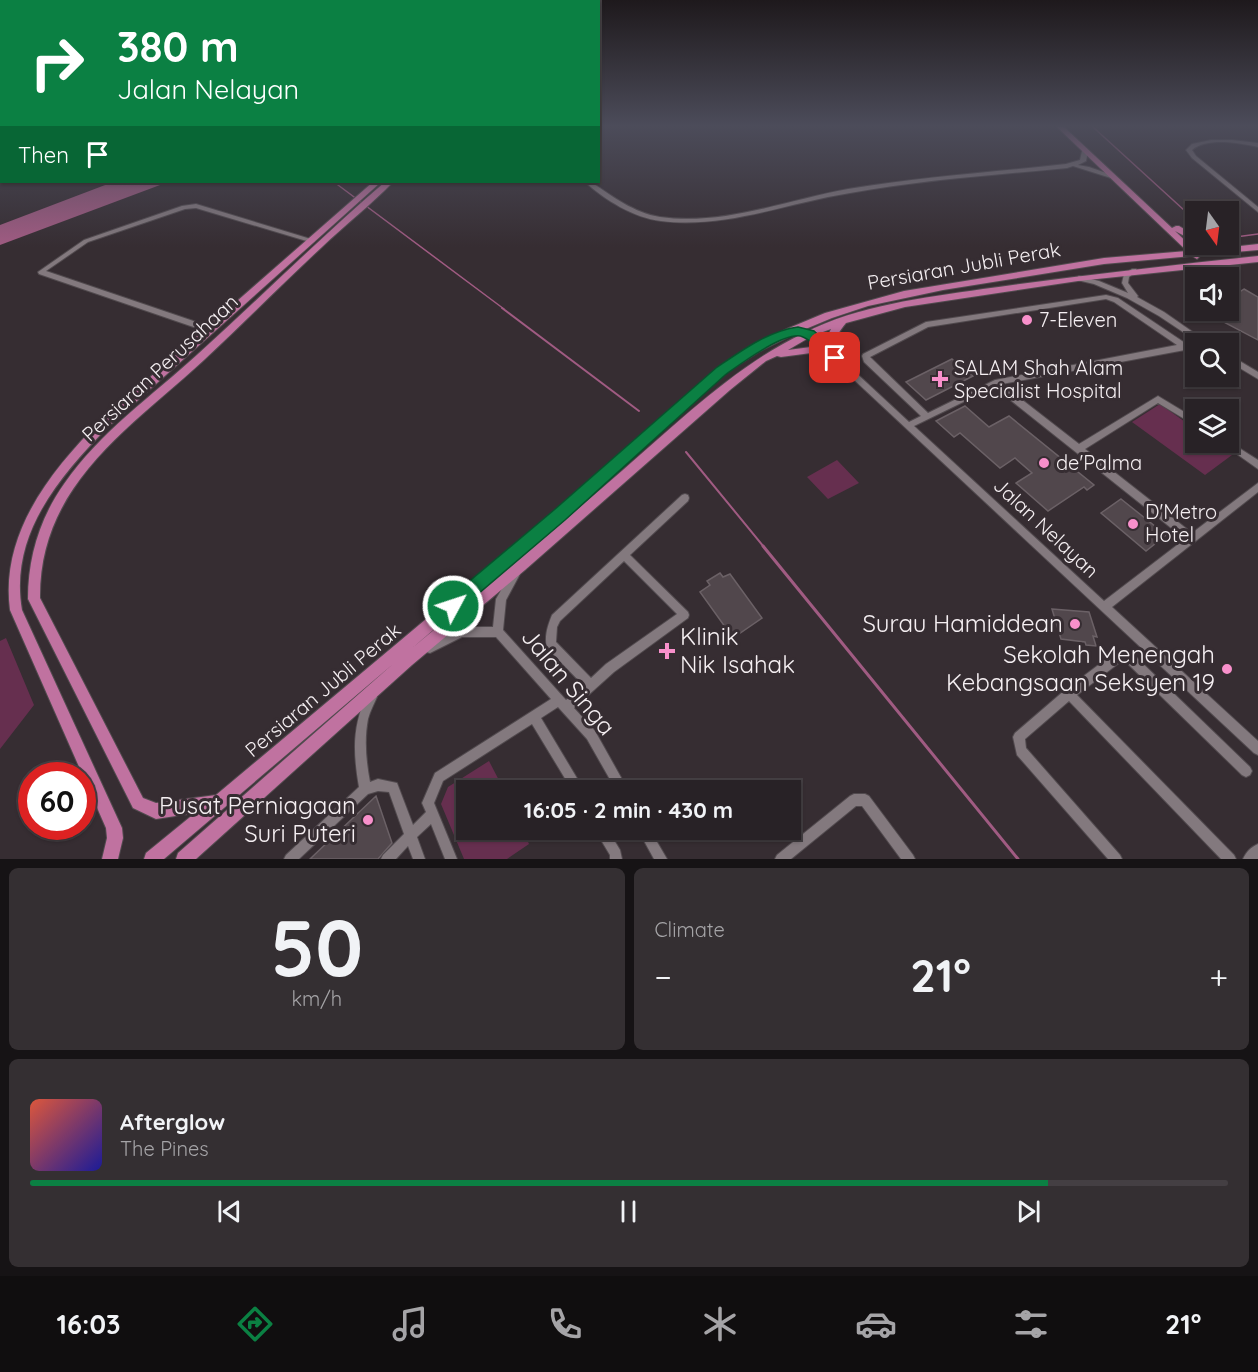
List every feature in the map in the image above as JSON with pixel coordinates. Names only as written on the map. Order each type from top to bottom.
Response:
[{"type":"main road","points":[[1102,167],[1172,229],[1185,235]]},
{"type":"main road","points":[[1109,167],[1199,258]]},
{"type":"main road","name":"Persiaran Perusahaan","points":[[366,198],[376,183]]},
{"type":"main road","name":"Persiaran Perusahaan","points":[[110,859],[115,838],[114,828],[16,610],[12,592],[16,556],[30,518],[50,486],[87,442],[312,241],[388,183]]},
{"type":"main road","name":"Persiaran Perusahaan","points":[[221,802],[156,811],[138,803],[34,599],[33,584],[38,546],[67,487],[96,453],[353,209]]},
{"type":"main road","points":[[1133,257],[1168,250],[1173,239],[1172,229]]},
{"type":"main road","points":[[1239,247],[1254,248]]},
{"type":"main road","name":"Persiaran Jubli Perak","points":[[184,859],[407,660],[520,566],[726,387],[763,358],[809,334],[845,320],[905,304],[1134,271],[1254,248]]},
{"type":"main road","name":"Persiaran Jubli Perak","points":[[152,859],[560,515],[721,371],[746,354],[786,333],[849,307],[944,285],[1133,257],[1199,258],[1226,262],[1258,259]]},
{"type":"main road","points":[[835,358],[830,351],[830,338],[845,320]]},
{"type":"main road","points":[[786,333],[798,331],[809,334]]},
{"type":"main road","points":[[763,358],[805,349],[835,358]]},
{"type":"street","points":[[589,183],[616,201],[640,213],[658,219],[693,221],[744,213],[848,191],[1057,167]]},
{"type":"street","points":[[1078,167],[1113,177]]},
{"type":"street","points":[[1206,167],[1258,210]]},
{"type":"street","points":[[211,330],[41,272],[86,241],[184,207],[196,206],[312,241]]},
{"type":"street","points":[[1134,271],[1126,276],[1125,283],[1135,298]]},
{"type":"street","points":[[1078,278],[1114,287],[1135,298],[1186,333]]},
{"type":"street","points":[[927,417],[867,360],[868,353],[926,325],[1106,297],[1116,300],[1185,347]]},
{"type":"street","name":"Jalan Nelayan","points":[[809,334],[1258,749]]},
{"type":"street","points":[[908,426],[994,382],[1185,347]]},
{"type":"street","points":[[1239,364],[1258,376]]},
{"type":"street","points":[[994,382],[1192,539]]},
{"type":"street","points":[[1078,449],[1158,399],[1185,416]]},
{"type":"street","points":[[1239,452],[1258,465]]},
{"type":"street","points":[[1104,607],[1258,488]]},
{"type":"street","points":[[591,685],[551,644],[552,627],[556,618],[685,498]]},
{"type":"street","points":[[451,859],[428,803],[439,777],[534,716],[562,703],[591,685],[610,668],[684,615],[624,555]]},
{"type":"street","points":[[407,660],[461,632],[498,632],[501,599],[520,566]]},
{"type":"street","name":"Jalan Singa","points":[[498,632],[591,735],[616,780]]},
{"type":"street","points":[[1116,859],[1021,751],[1019,737],[1069,694],[1117,658],[1123,657],[1131,660],[1246,771]]},
{"type":"street","points":[[365,789],[361,762],[361,731],[365,708],[378,686]]},
{"type":"street","points":[[1069,694],[1230,859]]},
{"type":"street","points":[[534,716],[572,780]]},
{"type":"street","points":[[290,859],[365,789],[378,784],[393,787],[419,859]]},
{"type":"street","points":[[781,859],[854,800],[865,800],[909,859]]},
{"type":"street","points":[[387,859],[432,814]]},
{"type":"street","points":[[607,840],[616,854],[616,859]]},
{"type":"street","points":[[650,840],[661,859]]},
{"type":"street","points":[[1249,859],[1258,850]]},
{"type":"shaded area","points":[[110,183],[165,183],[0,245],[0,225]]},
{"type":"shaded area","points":[[1160,404],[1185,422],[1185,453],[1229,453],[1232,455],[1205,475],[1132,422]]},
{"type":"shaded area","points":[[837,460],[859,483],[828,499],[807,477]]},
{"type":"shaded area","points":[[6,638],[34,705],[0,749],[0,641]]},
{"type":"shaded area","points":[[489,761],[499,780],[459,780]]},
{"type":"shaded area","points":[[456,782],[456,840],[441,804],[448,787]]},
{"type":"shaded area","points":[[456,840],[527,840],[529,844],[507,859],[464,859]]},
{"type":"building","points":[[1244,289],[1258,297],[1258,340],[1222,321],[1239,321],[1239,292]]},
{"type":"building","name":"SALAM Shah Alam Specialist Hospital","points":[[952,359],[973,376],[926,400],[906,382]]},
{"type":"building","name":"de'Palma","points":[[965,406],[989,427],[1009,416],[1094,485],[1087,490],[1084,487],[1048,511],[1016,483],[1032,473],[1015,458],[1000,468],[960,433],[954,437],[936,421]]},
{"type":"building","name":"D'Metro Hotel","points":[[1121,499],[1166,535],[1146,551],[1101,513]]},
{"type":"building","points":[[720,573],[723,577],[730,574],[762,618],[733,638],[700,592],[710,585],[707,581]]},
{"type":"building","name":"Surau Hamiddean","points":[[1052,609],[1089,612],[1097,637],[1093,636],[1096,646],[1061,639]]},
{"type":"building","name":"Pusat Perniagaan Suri Puteri","points":[[376,796],[392,843],[378,859],[310,859]]},
{"type":"waterway","points":[[1137,167],[1185,211]]},
{"type":"waterway","points":[[335,183],[504,309]]},
{"type":"waterway","points":[[1239,237],[1258,234]]},
{"type":"waterway","points":[[502,308],[639,411]]},
{"type":"waterway","points":[[686,452],[764,547]]},
{"type":"waterway","points":[[763,546],[1018,859]]},
{"type":"place","name":"7-Eleven","points":[[1027,320]]},
{"type":"place","name":"SALAM Shah Alam Specialist Hospital","points":[[940,379]]},
{"type":"place","name":"de'Palma","points":[[1044,463]]},
{"type":"place","name":"D'Metro Hotel","points":[[1133,524]]},
{"type":"place","name":"Surau Hamiddean","points":[[1075,624]]},
{"type":"place","name":"Klinik Nik Isahak","points":[[667,651]]},
{"type":"place","name":"Sekolah Menengah Kebangsaan Seksyen 19","points":[[1227,669]]},
{"type":"place","name":"Pusat Perniagaan Suri Puteri","points":[[368,820]]},
{"type":"route","points":[[453,606],[560,515],[721,371],[746,354],[786,333],[803,331],[835,358]]}]
